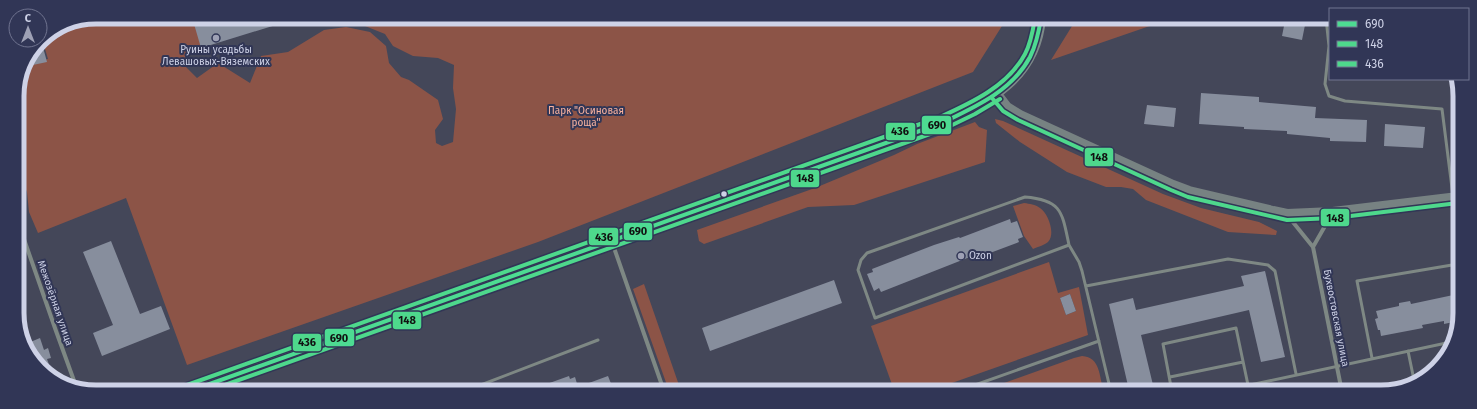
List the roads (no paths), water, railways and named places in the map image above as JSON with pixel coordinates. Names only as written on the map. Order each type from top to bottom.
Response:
[{"type":"main road","points":[[203,385],[612,242],[942,123],[972,109],[997,94],[1023,68],[1033,51],[1040,24]]},
{"type":"main road","points":[[997,94],[1007,107],[1020,116],[1173,185],[1189,191],[1287,214],[1333,212],[1453,197]]},
{"type":"street","points":[[1313,247],[1333,212]]},
{"type":"street","name":"Бухвостовская улица","points":[[1287,214],[1313,247],[1341,385]]},
{"type":"street","name":"Межозёрная улица","points":[[24,239],[74,382]]},
{"type":"street","points":[[612,242],[662,385]]},
{"type":"lane","points":[[1327,24],[1329,46],[1325,84],[1329,96],[1345,101],[1442,109],[1453,178]]},
{"type":"lane","points":[[1069,245],[875,318],[858,270],[860,260],[867,254],[1025,197],[1041,198],[1053,204],[1063,217],[1069,245],[1079,262],[1086,286],[1109,385]]},
{"type":"lane","points":[[1086,286],[1228,258],[1268,265],[1275,271],[1296,374]]},
{"type":"lane","points":[[1372,358],[1357,281],[1453,265]]},
{"type":"lane","points":[[1171,385],[1163,344],[1236,328],[1248,385],[1446,343]]},
{"type":"lane","points":[[481,385],[598,340]]},
{"type":"lane","points":[[975,385],[1099,341]]},
{"type":"lane","points":[[1408,351],[1414,378]]},
{"type":"lane","points":[[1170,378],[1243,362]]},
{"type":"place","name":"Руины усадьбы Левашовых-Вяземских","points":[[216,38]]},
{"type":"place","name":"Ozon","points":[[961,256]]},
{"type":"park label","name":"Парк \"Осиновая роща\"","points":[[586,116]]}]
